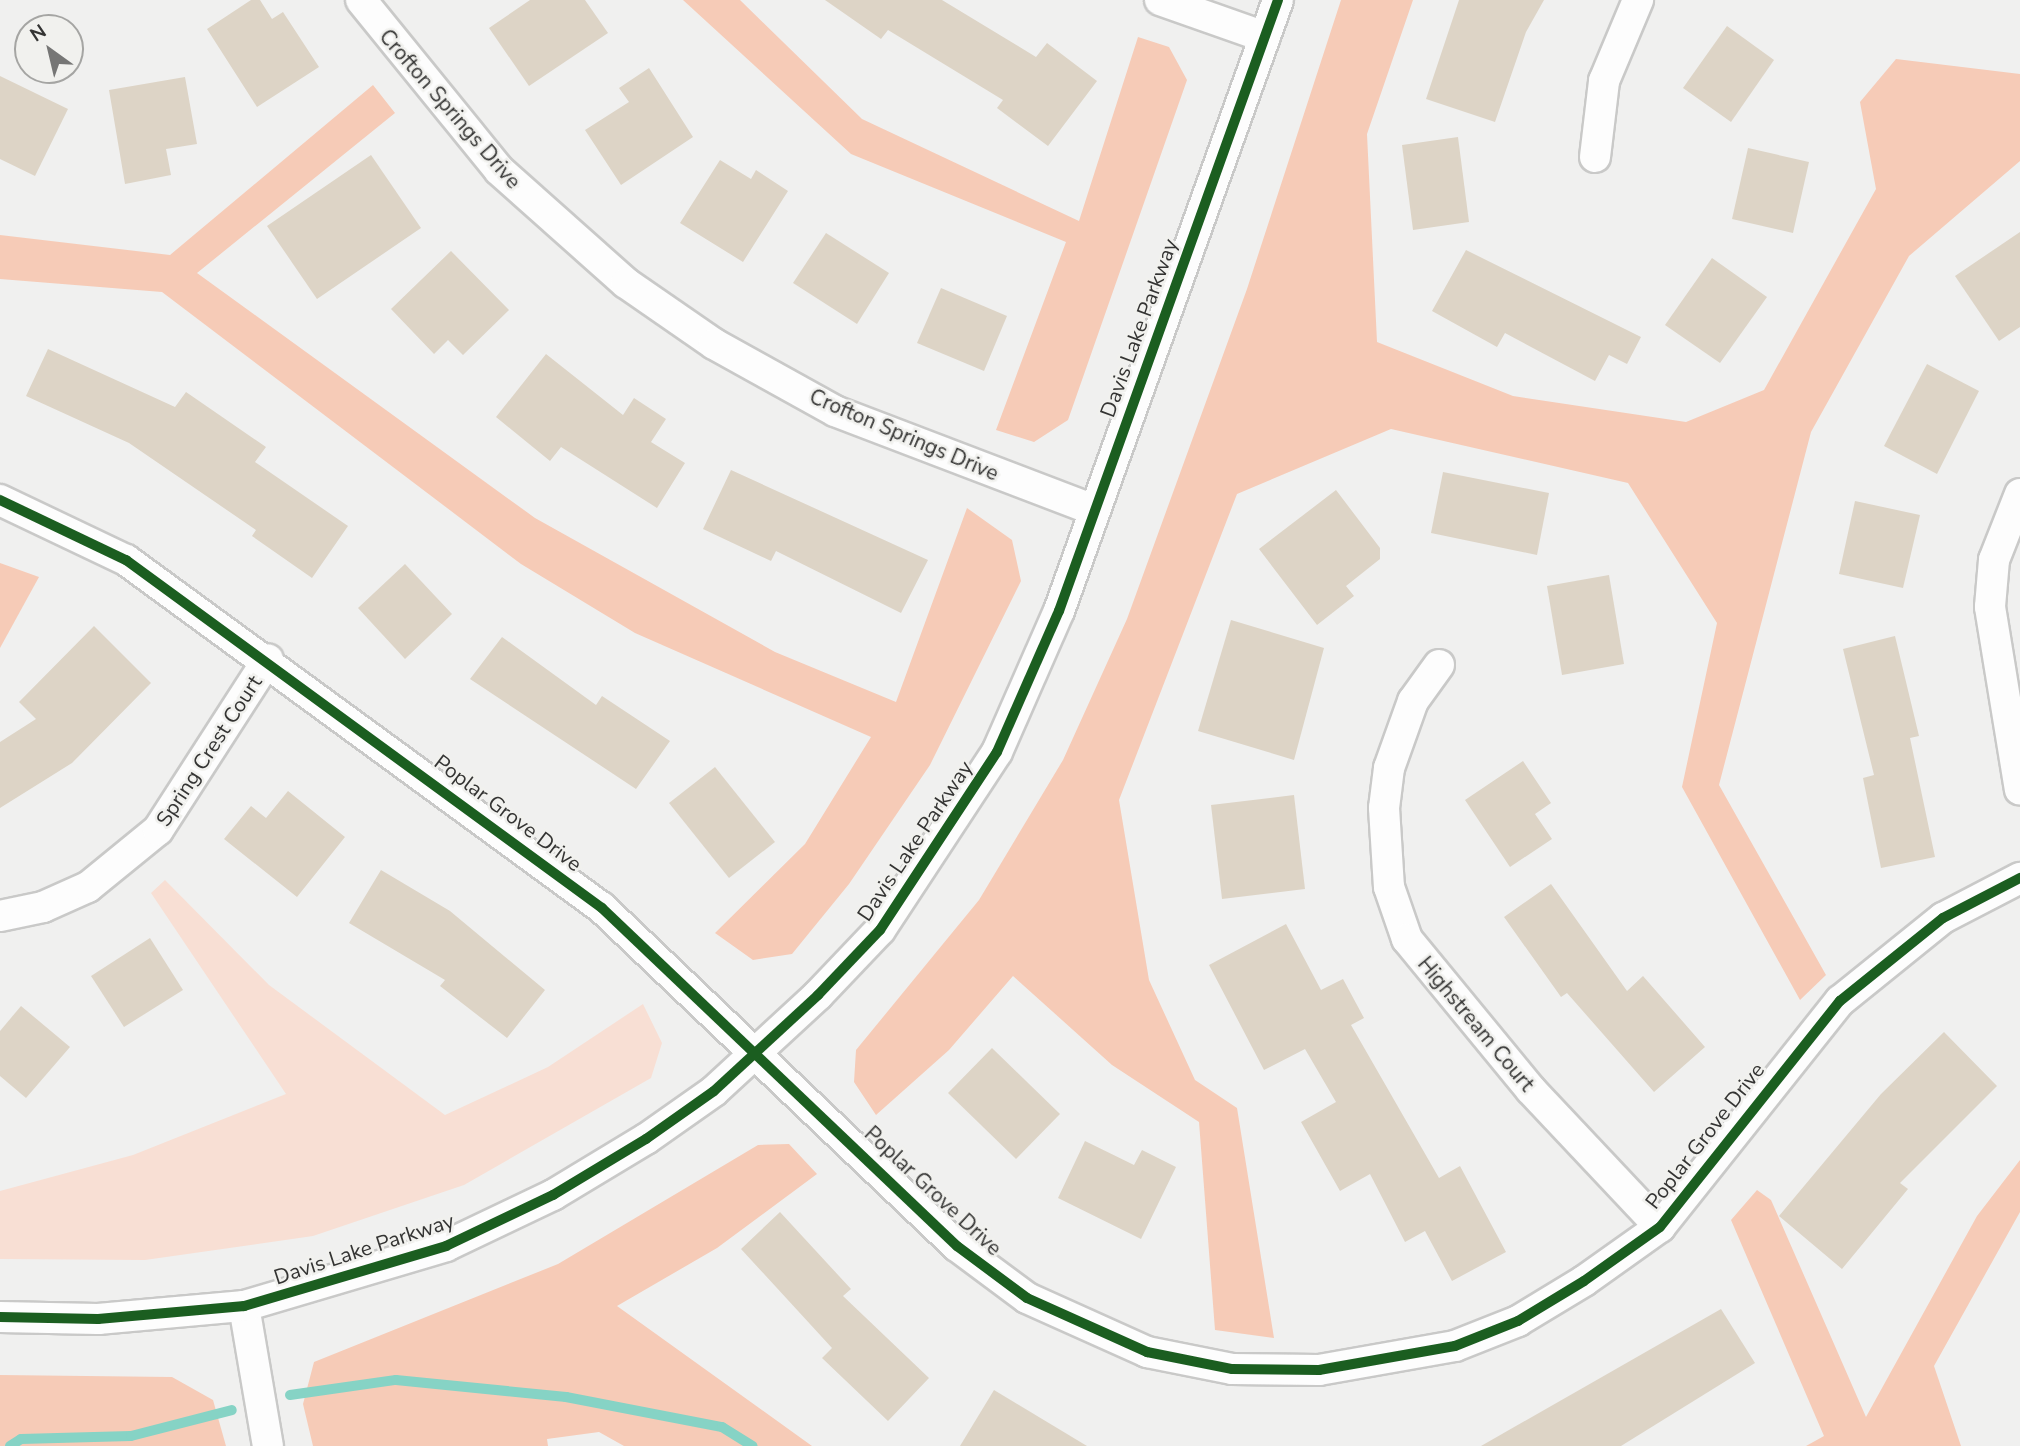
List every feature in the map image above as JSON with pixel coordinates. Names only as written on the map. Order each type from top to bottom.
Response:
[{"type":"street","name":"Crofton Springs Drive","points":[[361,0],[499,170],[626,283],[714,344],[835,411],[1094,510]]},
{"type":"street","points":[[1160,0],[1265,37]]},
{"type":"street","name":"Davis Lake Parkway","points":[[0,1317],[98,1319],[244,1306],[446,1246],[554,1195],[646,1139],[759,1054],[880,929],[997,752],[1059,611],[1278,0]]},
{"type":"street","points":[[1595,157],[1604,81],[1638,0]]},
{"type":"street","points":[[2020,494],[1994,560],[1990,607],[2020,790]]},
{"type":"street","name":"Poplar Grove Drive","points":[[0,500],[126,560],[268,659],[603,908],[759,1054],[957,1246],[1027,1298],[1147,1352],[1232,1369],[1319,1370],[1455,1346],[1518,1321],[1660,1227],[1840,1001],[1943,918],[2020,878]]},
{"type":"street","name":"Spring Crest Court","points":[[0,916],[43,907],[88,887],[158,830],[268,659]]},
{"type":"street","name":"Highstream Court","points":[[1439,665],[1413,701],[1389,768],[1384,808],[1389,887],[1406,939],[1531,1090],[1660,1227]]},
{"type":"street","points":[[244,1306],[268,1446]]},
{"type":"shaded area","points":[[683,0],[740,0],[862,119],[1079,221],[1138,37],[1169,47],[1187,80],[1068,420],[1034,442],[996,430],[1066,242],[851,154]]},
{"type":"shaded area","points":[[1341,0],[1413,0],[1367,134],[1377,342],[1513,396],[1686,422],[1764,390],[1876,189],[1860,102],[1896,59],[2020,74],[2020,161],[1909,256],[1811,432],[1719,785],[1826,975],[1800,1000],[1682,787],[1717,623],[1628,483],[1391,429],[1237,494],[1119,800],[1149,980],[1195,1080],[1237,1108],[1274,1338],[1215,1330],[1199,1122],[1112,1065],[1013,976],[949,1050],[876,1115],[854,1082],[856,1050],[979,900],[1063,760],[1127,619],[1247,289]]},
{"type":"shaded area","points":[[373,85],[395,113],[197,273],[535,518],[775,652],[896,702],[967,508],[1012,540],[1021,581],[930,765],[849,884],[792,954],[753,960],[715,933],[805,844],[871,737],[635,633],[521,564],[162,292],[0,279],[0,235],[170,255]]},
{"type":"shaded area","points":[[0,563],[39,577],[0,648]]},
{"type":"shaded area","points":[[165,880],[269,985],[445,1115],[548,1067],[643,1004],[662,1043],[651,1078],[464,1185],[313,1236],[145,1260],[0,1259],[0,1191],[133,1155],[286,1094],[151,893]]},
{"type":"shaded area","points":[[789,1144],[817,1174],[717,1248],[617,1306],[812,1446],[624,1446],[599,1432],[547,1439],[548,1446],[313,1446],[303,1404],[314,1362],[558,1264],[758,1145]]},
{"type":"shaded area","points":[[2020,1160],[2020,1212],[1934,1366],[1961,1446],[1806,1446],[1824,1436],[1731,1220],[1757,1190],[1771,1200],[1866,1417],[1977,1216]]},
{"type":"shaded area","points":[[0,1375],[172,1377],[213,1400],[226,1446],[0,1446]]},
{"type":"building","points":[[251,0],[260,0],[272,19],[283,12],[319,67],[257,107],[207,29]]},
{"type":"building","points":[[530,0],[585,0],[608,33],[529,86],[489,28]]},
{"type":"building","points":[[825,0],[942,0],[1036,57],[1047,43],[1097,81],[1048,146],[997,108],[1003,100],[888,30],[881,39]]},
{"type":"building","points":[[1459,0],[1544,0],[1526,32],[1495,122],[1426,99]]},
{"type":"building","points":[[1727,26],[1774,60],[1731,122],[1683,88]]},
{"type":"building","points":[[649,68],[693,137],[621,185],[585,130],[629,102],[619,88]]},
{"type":"building","points":[[0,76],[68,109],[35,176],[0,159]]},
{"type":"building","points":[[185,77],[197,144],[166,149],[171,175],[125,184],[109,90]]},
{"type":"building","points":[[1458,137],[1469,222],[1413,230],[1402,145]]},
{"type":"building","points":[[1748,148],[1809,162],[1793,233],[1732,219]]},
{"type":"building","points":[[371,155],[421,228],[317,299],[267,226]]},
{"type":"building","points":[[720,160],[751,179],[756,170],[788,191],[743,262],[680,223]]},
{"type":"building","points":[[2020,232],[2020,327],[1999,341],[1955,276]]},
{"type":"building","points":[[826,233],[889,273],[857,324],[793,283]]},
{"type":"building","points":[[1466,250],[1641,337],[1627,364],[1609,355],[1595,381],[1505,333],[1497,347],[1432,311]]},
{"type":"building","points":[[451,251],[509,310],[463,355],[448,340],[434,354],[391,309]]},
{"type":"building","points":[[1712,258],[1767,297],[1720,363],[1665,325]]},
{"type":"building","points":[[941,288],[1007,316],[984,371],[917,343]]},
{"type":"building","points":[[48,349],[175,407],[186,392],[266,447],[255,462],[348,526],[312,578],[252,536],[256,530],[129,443],[26,396]]},
{"type":"building","points":[[546,354],[623,415],[634,398],[666,419],[651,442],[685,463],[657,508],[561,447],[550,461],[496,417]]},
{"type":"building","points":[[1927,364],[1979,391],[1937,474],[1884,446]]},
{"type":"building","points":[[731,470],[928,560],[901,613],[776,551],[771,561],[703,529]]},
{"type":"building","points":[[1443,472],[1549,493],[1537,555],[1431,533]]},
{"type":"building","points":[[1336,490],[1380,548],[1380,559],[1346,586],[1354,596],[1317,625],[1259,549]]},
{"type":"building","points":[[1855,501],[1920,515],[1903,588],[1839,574]]},
{"type":"building","points":[[405,564],[452,614],[405,659],[358,608]]},
{"type":"building","points":[[1609,575],[1624,664],[1562,675],[1547,586]]},
{"type":"building","points":[[1231,620],[1324,648],[1294,760],[1198,731]]},
{"type":"building","points":[[94,626],[151,683],[72,763],[0,808],[0,742],[36,719],[19,702]]},
{"type":"building","points":[[1895,636],[1919,736],[1910,738],[1935,857],[1881,868],[1863,778],[1874,775],[1843,649]]},
{"type":"building","points":[[502,637],[596,705],[602,696],[670,741],[636,789],[470,679]]},
{"type":"building","points":[[1523,761],[1551,803],[1535,814],[1552,839],[1510,867],[1465,800]]},
{"type":"building","points":[[715,767],[775,842],[729,878],[669,803]]},
{"type":"building","points":[[288,791],[345,837],[297,897],[224,839],[251,806],[266,818]]},
{"type":"building","points":[[1294,795],[1305,889],[1222,899],[1211,805]]},
{"type":"building","points":[[381,870],[450,911],[545,990],[507,1038],[440,986],[445,980],[349,923]]},
{"type":"building","points":[[1551,884],[1627,991],[1643,976],[1705,1047],[1654,1092],[1567,993],[1561,997],[1504,917]]},
{"type":"building","points":[[1286,924],[1321,990],[1343,979],[1364,1018],[1351,1025],[1439,1178],[1460,1166],[1506,1252],[1452,1281],[1425,1231],[1405,1242],[1370,1174],[1340,1191],[1301,1122],[1336,1102],[1305,1049],[1264,1070],[1209,965]]},
{"type":"building","points":[[150,938],[183,990],[124,1027],[91,976]]},
{"type":"building","points":[[21,1006],[70,1047],[26,1098],[0,1076],[0,1031]]},
{"type":"building","points":[[1944,1032],[1997,1086],[1900,1183],[1908,1189],[1842,1269],[1779,1216],[1881,1094]]},
{"type":"building","points":[[992,1048],[1060,1114],[1016,1159],[948,1093]]},
{"type":"building","points":[[1085,1141],[1134,1165],[1142,1150],[1176,1167],[1141,1239],[1058,1198]]},
{"type":"building","points":[[780,1212],[851,1289],[843,1296],[929,1378],[888,1421],[822,1358],[832,1348],[741,1249]]},
{"type":"building","points":[[1721,1309],[1755,1363],[1621,1446],[1481,1446]]},
{"type":"building","points":[[994,1390],[1087,1446],[960,1446]]},
{"type":"waterway","points":[[290,1395],[396,1380],[566,1397],[722,1427],[753,1446]]},
{"type":"waterway","points":[[10,1446],[21,1439],[131,1436],[232,1410]]},
{"type":"cycle path","points":[[0,1317],[98,1319],[244,1306],[446,1246],[553,1195],[646,1139],[714,1091],[818,995],[880,930],[997,752],[1059,611],[1278,0]]},
{"type":"cycle path","points":[[0,500],[126,560],[602,908],[957,1246],[1027,1298],[1147,1352],[1232,1369],[1319,1370],[1455,1346],[1518,1321],[1584,1281],[1660,1227],[1840,1001],[1943,918],[2020,878]]}]
